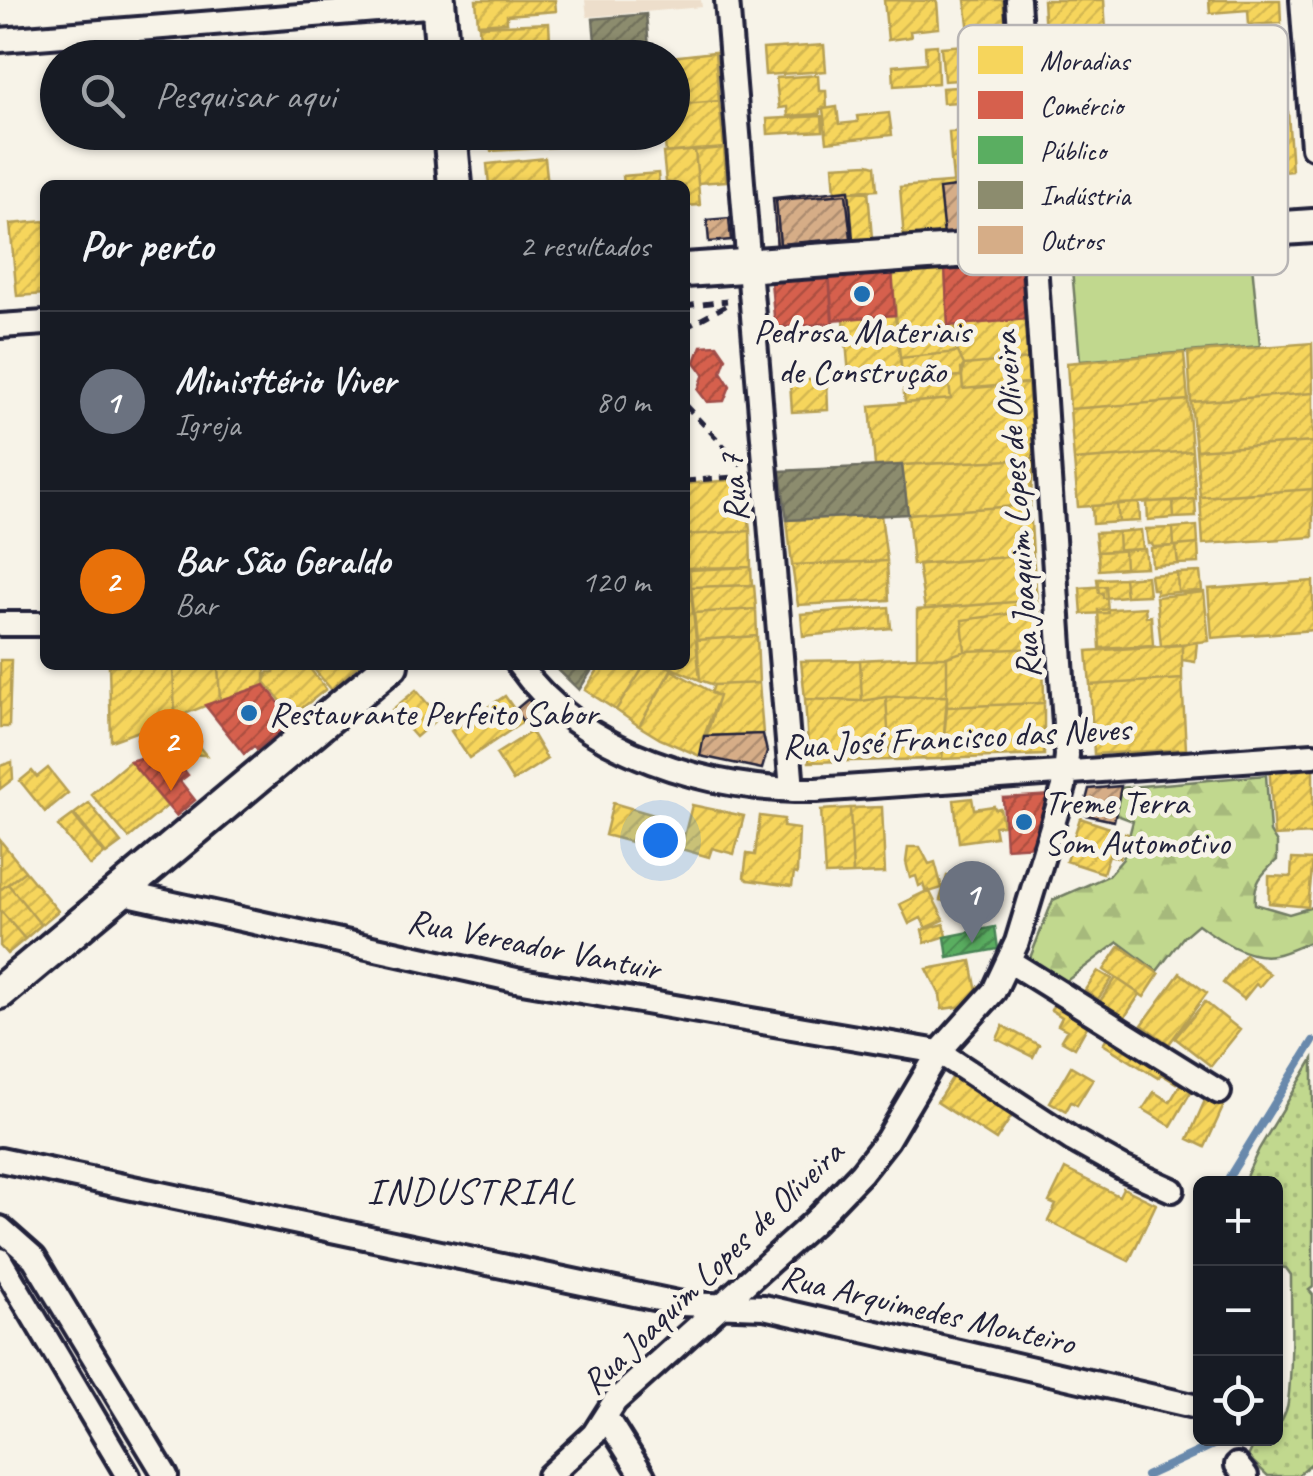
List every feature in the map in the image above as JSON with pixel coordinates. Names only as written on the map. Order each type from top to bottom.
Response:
[{"type":"street","name":"Rua 7","points":[[727,0],[792,790]]},
{"type":"street","name":"Rua Joaquim Lopes de Oliveira","points":[[1018,0],[1020,25]]},
{"type":"street","points":[[1302,0],[1313,148]]},
{"type":"street","points":[[0,40],[438,2],[441,40]]},
{"type":"street","points":[[451,150],[454,180]]},
{"type":"street","points":[[1288,228],[1313,226]]},
{"type":"street","points":[[690,270],[958,251]]},
{"type":"street","name":"Rua Joaquim Lopes de Oliveira","points":[[549,1476],[594,1434],[615,1401],[814,1222],[861,1173],[886,1140],[939,1052],[994,991],[1018,942],[1068,756],[1036,275]]},
{"type":"street","points":[[0,326],[40,322]]},
{"type":"street","points":[[0,624],[40,624]]},
{"type":"street","points":[[0,992],[385,670]]},
{"type":"street","name":"Rua José Francisco das Neves","points":[[523,670],[565,712],[608,740],[695,774],[792,790],[1313,755]]},
{"type":"street","name":"Rua Vereador Vantuir","points":[[119,892],[516,980],[939,1052]]},
{"type":"street","points":[[1008,961],[1220,1092]]},
{"type":"street","points":[[939,1052],[1073,1140],[1172,1190]]},
{"type":"street","name":"Rua Arquimedes Monteiro","points":[[0,1160],[682,1304],[764,1307],[1193,1406]]},
{"type":"street","points":[[0,1228],[34,1258],[166,1476]]},
{"type":"street","points":[[0,1260],[128,1476]]},
{"type":"street","points":[[606,1416],[643,1476]]},
{"type":"path","points":[[690,305],[736,300],[690,325]]},
{"type":"path","points":[[690,410],[753,476],[690,481]]},
{"type":"shaded area","points":[[585,0],[701,0],[702,7],[587,17]]},
{"type":"green space","points":[[1073,275],[1253,275],[1260,346],[1080,361]]},
{"type":"green space","points":[[1266,775],[1270,832],[1277,843],[1277,860],[1260,879],[1255,904],[1289,914],[1313,907],[1313,941],[1264,956],[1224,942],[1198,924],[1157,971],[1118,942],[1065,982],[1028,963],[1053,900],[1108,876],[1123,859],[1133,821],[1114,814],[1119,788]]},
{"type":"green space","points":[[1313,1059],[1313,1287],[1309,1290],[1313,1295],[1313,1462],[1297,1476],[1268,1476],[1248,1457],[1253,1446],[1283,1446],[1283,1417],[1290,1386],[1291,1275],[1283,1268],[1283,1176],[1246,1176]]},
{"type":"building: Moradias","points":[[476,0],[555,0],[556,11],[507,15],[507,22],[478,24]]},
{"type":"building: Moradias","points":[[884,0],[937,1],[939,28],[910,31],[911,37],[888,40]]},
{"type":"building: Moradias","points":[[965,0],[1003,0],[1006,25],[968,25]]},
{"type":"building: Moradias","points":[[1043,0],[1104,0],[1106,25],[1044,25]]},
{"type":"building: Moradias","points":[[1209,0],[1280,0],[1281,23],[1249,25],[1248,10],[1210,13]]},
{"type":"building: Moradias","points":[[549,23],[550,40],[480,40],[479,26]]},
{"type":"building: Moradias","points":[[824,45],[826,71],[765,75],[763,49]]},
{"type":"building: Moradias","points":[[937,45],[938,83],[894,86],[893,66],[926,63],[925,46]]},
{"type":"building: Moradias","points":[[958,46],[958,80],[944,81],[941,47]]},
{"type":"building: Moradias","points":[[715,52],[719,101],[690,103],[690,55]]},
{"type":"building: Moradias","points":[[818,75],[819,91],[826,91],[827,108],[820,109],[820,114],[788,116],[787,107],[779,108],[776,78]]},
{"type":"building: Moradias","points":[[958,87],[958,102],[943,103],[942,88]]},
{"type":"building: Moradias","points":[[719,101],[724,148],[666,153],[666,150],[690,150],[690,103]]},
{"type":"building: Moradias","points":[[837,107],[839,124],[858,122],[857,116],[889,113],[892,135],[827,142],[823,109]]},
{"type":"building: Moradias","points":[[1288,112],[1292,171],[1288,171]]},
{"type":"building: Moradias","points":[[822,116],[823,131],[768,134],[767,119]]},
{"type":"building: Moradias","points":[[949,132],[958,132],[958,159],[951,159]]},
{"type":"building: Moradias","points":[[724,148],[726,181],[698,183],[695,150]]},
{"type":"building: Moradias","points":[[695,150],[700,205],[690,206],[690,180],[666,180],[663,153]]},
{"type":"building: Moradias","points":[[545,158],[547,180],[489,180],[487,164]]},
{"type":"building: Moradias","points":[[951,159],[958,159],[958,232]]},
{"type":"building: Moradias","points":[[833,166],[875,166],[877,190],[835,193]]},
{"type":"building: Moradias","points":[[658,173],[659,180],[623,180],[623,176]]},
{"type":"building: Moradias","points":[[958,182],[958,236],[904,240],[900,187]]},
{"type":"building: Moradias","points":[[868,190],[872,238],[851,240],[846,192]]},
{"type":"building: Moradias","points":[[40,221],[40,294],[17,296],[10,224]]},
{"type":"building: Moradias","points":[[945,268],[948,326],[955,325],[958,352],[900,358],[892,272]]},
{"type":"building: Moradias","points":[[895,315],[902,373],[849,375],[844,319]]},
{"type":"building: Moradias","points":[[1026,319],[1030,359],[964,365],[955,325]]},
{"type":"building: Moradias","points":[[1312,343],[1313,393],[1191,402],[1188,353]]},
{"type":"building: Moradias","points":[[958,352],[964,365],[962,376],[948,377],[951,399],[905,403],[900,358]]},
{"type":"building: Moradias","points":[[1184,353],[1188,400],[1070,409],[1067,363]]},
{"type":"building: Moradias","points":[[1030,359],[1033,383],[963,389],[964,365]]},
{"type":"building: Moradias","points":[[962,376],[963,389],[1028,383],[1034,459],[875,466],[870,406],[951,399],[948,377]]},
{"type":"building: Moradias","points":[[827,379],[828,410],[792,412],[790,381]]},
{"type":"building: Moradias","points":[[1313,393],[1313,442],[1196,450],[1191,402]]},
{"type":"building: Moradias","points":[[1188,400],[1192,451],[1074,460],[1070,409]]},
{"type":"building: Moradias","points":[[1313,442],[1313,489],[1200,497],[1196,450]]},
{"type":"building: Moradias","points":[[1192,451],[1196,499],[1078,507],[1074,460]]},
{"type":"building: Moradias","points":[[1034,459],[1030,505],[908,514],[902,465]]},
{"type":"building: Moradias","points":[[745,479],[750,531],[690,535],[690,484]]},
{"type":"building: Moradias","points":[[1313,489],[1313,537],[1203,544],[1200,497]]},
{"type":"building: Moradias","points":[[1195,499],[1196,517],[1174,518],[1173,501]]},
{"type":"building: Moradias","points":[[1173,501],[1174,518],[1148,520],[1147,502]]},
{"type":"building: Moradias","points":[[1139,503],[1140,521],[1119,522],[1117,504]]},
{"type":"building: Moradias","points":[[1117,504],[1119,522],[1093,524],[1092,506]]},
{"type":"building: Moradias","points":[[1030,505],[1033,555],[913,565],[908,514]]},
{"type":"building: Moradias","points":[[881,515],[887,561],[792,565],[787,520]]},
{"type":"building: Moradias","points":[[1197,526],[1198,544],[1174,546],[1173,528]]},
{"type":"building: Moradias","points":[[1173,528],[1174,546],[1148,544],[1146,529]]},
{"type":"building: Moradias","points":[[1141,530],[1143,549],[1119,551],[1118,532]]},
{"type":"building: Moradias","points":[[750,531],[751,567],[690,568],[690,535]]},
{"type":"building: Moradias","points":[[1118,532],[1119,551],[1097,552],[1095,533]]},
{"type":"building: Moradias","points":[[1198,544],[1199,563],[1178,564],[1176,546]]},
{"type":"building: Moradias","points":[[1176,546],[1178,564],[1152,566],[1151,548]]},
{"type":"building: Moradias","points":[[1145,549],[1147,567],[1125,568],[1124,550]]},
{"type":"building: Moradias","points":[[1124,550],[1125,568],[1099,570],[1098,552]]},
{"type":"building: Moradias","points":[[1033,555],[1037,600],[925,609],[918,564]]},
{"type":"building: Moradias","points":[[887,561],[889,600],[798,605],[792,565]]},
{"type":"building: Moradias","points":[[751,567],[752,585],[691,587],[690,570]]},
{"type":"building: Moradias","points":[[1200,572],[1202,591],[1178,592],[1177,573]]},
{"type":"building: Moradias","points":[[1177,573],[1178,592],[1156,594],[1150,575]]},
{"type":"building: Moradias","points":[[1147,576],[1149,595],[1126,596],[1124,578]]},
{"type":"building: Moradias","points":[[1124,578],[1126,596],[1103,598],[1103,593],[1099,593],[1097,579]]},
{"type":"building: Moradias","points":[[690,580],[700,680],[676,670],[690,670]]},
{"type":"building: Moradias","points":[[1313,581],[1313,630],[1212,638],[1208,589]]},
{"type":"building: Moradias","points":[[754,585],[756,609],[694,613],[691,587]]},
{"type":"building: Moradias","points":[[1106,586],[1108,613],[1082,614],[1080,588]]},
{"type":"building: Moradias","points":[[1204,592],[1209,641],[1161,646],[1156,597]]},
{"type":"building: Moradias","points":[[1037,600],[1039,610],[962,620],[965,651],[947,657],[917,657],[917,610]]},
{"type":"building: Moradias","points":[[889,607],[891,628],[803,636],[801,614]]},
{"type":"building: Moradias","points":[[1145,607],[1146,617],[1151,616],[1153,645],[1100,648],[1098,610]]},
{"type":"building: Moradias","points":[[756,609],[757,636],[697,640],[694,613]]},
{"type":"building: Moradias","points":[[1039,610],[1043,648],[965,651],[962,620]]},
{"type":"building: Moradias","points":[[757,636],[759,683],[714,685],[700,680],[697,640]]},
{"type":"building: Moradias","points":[[1197,642],[1195,662],[1182,660],[1182,645]]},
{"type":"building: Moradias","points":[[1182,645],[1182,679],[1090,685],[1087,651]]},
{"type":"building: Moradias","points":[[1043,648],[1044,703],[947,707],[947,657],[965,651]]},
{"type":"building: Moradias","points":[[947,657],[947,696],[862,701],[860,660]]},
{"type":"building: Moradias","points":[[0,660],[11,660],[9,727],[0,727]]},
{"type":"building: Moradias","points":[[860,660],[862,701],[805,699],[801,661]]},
{"type":"building: Moradias","points":[[109,670],[173,670],[175,718],[111,741]]},
{"type":"building: Moradias","points":[[173,670],[218,670],[220,700],[175,718]]},
{"type":"building: Moradias","points":[[218,670],[265,670],[265,685],[220,700]]},
{"type":"building: Moradias","points":[[311,670],[326,689],[302,708],[306,713],[297,720],[265,682],[268,672]]},
{"type":"building: Moradias","points":[[315,670],[352,670],[331,689]]},
{"type":"building: Moradias","points":[[598,670],[642,670],[616,710],[585,690]]},
{"type":"building: Moradias","points":[[642,670],[672,670],[639,726],[616,710]]},
{"type":"building: Moradias","points":[[671,670],[719,696],[700,756],[639,726]]},
{"type":"building: Moradias","points":[[1182,679],[1186,749],[1094,754],[1090,685]]},
{"type":"building: Moradias","points":[[759,683],[763,734],[704,736],[719,696],[711,693],[714,685]]},
{"type":"building: Moradias","points":[[416,690],[439,717],[416,737],[392,710]]},
{"type":"building: Moradias","points":[[505,696],[523,722],[469,758],[451,731]]},
{"type":"building: Moradias","points":[[947,696],[942,759],[890,760],[886,697]]},
{"type":"building: Moradias","points":[[886,697],[890,760],[809,762],[805,699],[862,701]]},
{"type":"building: Moradias","points":[[1044,703],[1044,755],[942,759],[947,707]]},
{"type":"building: Moradias","points":[[175,718],[206,755],[187,754],[178,744],[169,749],[160,723]]},
{"type":"building: Moradias","points":[[531,732],[547,759],[513,781],[496,754]]},
{"type":"building: Moradias","points":[[1313,760],[1313,834],[1274,836],[1269,763]]},
{"type":"building: Moradias","points":[[130,761],[167,806],[129,838],[91,794]]},
{"type":"building: Moradias","points":[[12,762],[13,779],[0,789],[0,766]]},
{"type":"building: Moradias","points":[[48,768],[68,793],[45,812],[20,781],[32,771],[37,777]]},
{"type":"building: Moradias","points":[[972,798],[974,809],[1000,808],[1003,825],[994,826],[996,837],[959,842],[954,800]]},
{"type":"building: Moradias","points":[[89,803],[121,843],[106,854],[74,814]]},
{"type":"building: Moradias","points":[[613,803],[658,816],[650,847],[605,835]]},
{"type":"building: Moradias","points":[[692,805],[744,816],[734,854],[712,848],[709,857],[681,849]]},
{"type":"building: Moradias","points":[[882,807],[885,873],[853,874],[850,808]]},
{"type":"building: Moradias","points":[[850,808],[853,874],[825,875],[821,810]]},
{"type":"building: Moradias","points":[[73,815],[104,854],[90,866],[58,826]]},
{"type":"building: Moradias","points":[[760,816],[784,819],[783,827],[799,829],[797,874],[794,873],[792,886],[744,877],[747,854],[755,855]]},
{"type":"building: Moradias","points":[[1080,818],[1128,834],[1120,858],[1109,855],[1103,873],[1066,861]]},
{"type":"building: Moradias","points":[[0,840],[25,871],[0,890]]},
{"type":"building: Moradias","points":[[908,847],[920,847],[929,864],[935,862],[942,888],[926,893],[916,876],[910,878]]},
{"type":"building: Moradias","points":[[1292,859],[1313,860],[1308,907],[1269,903],[1269,876],[1291,877]]},
{"type":"building: Moradias","points":[[25,871],[58,911],[41,925],[8,884]]},
{"type":"building: Moradias","points":[[947,876],[991,888],[984,912],[940,900]]},
{"type":"building: Moradias","points":[[8,884],[41,925],[25,939],[0,910],[0,890]]},
{"type":"building: Moradias","points":[[929,890],[944,920],[926,928],[921,918],[909,924],[900,904]]},
{"type":"building: Moradias","points":[[0,910],[25,939],[7,954],[0,946]]},
{"type":"building: Moradias","points":[[944,924],[947,936],[925,943],[922,930]]},
{"type":"building: Moradias","points":[[1120,946],[1159,974],[1144,997],[1104,970]]},
{"type":"building: Moradias","points":[[1245,954],[1270,974],[1244,999],[1223,983]]},
{"type":"building: Moradias","points":[[971,961],[976,987],[986,985],[972,1005],[942,1009],[940,995],[927,969]]},
{"type":"building: Moradias","points":[[1098,971],[1112,979],[1098,999],[1085,990]]},
{"type":"building: Moradias","points":[[1180,973],[1207,993],[1169,1044],[1142,1025]]},
{"type":"building: Moradias","points":[[1116,978],[1140,994],[1122,1021],[1098,1004]]},
{"type":"building: Moradias","points":[[1058,997],[1092,1018],[1075,1048],[1061,1040],[1067,1030],[1058,1025],[1062,1017],[1051,1010]]},
{"type":"building: Moradias","points":[[1205,1002],[1240,1030],[1211,1066],[1175,1038]]},
{"type":"building: Moradias","points":[[1115,1023],[1181,1075],[1176,1083],[1161,1074],[1158,1078],[1103,1044]]},
{"type":"building: Moradias","points":[[1003,1026],[1039,1045],[1033,1057],[997,1039]]},
{"type":"building: Moradias","points":[[1071,1066],[1093,1079],[1077,1105],[1071,1102],[1066,1111],[1050,1102]]},
{"type":"building: Moradias","points":[[954,1075],[1017,1108],[996,1140],[937,1102]]},
{"type":"building: Moradias","points":[[1181,1083],[1192,1090],[1171,1126],[1143,1109],[1154,1092],[1170,1102]]},
{"type":"building: Moradias","points":[[1215,1092],[1225,1097],[1221,1104],[1224,1105],[1205,1147],[1188,1139],[1206,1098],[1211,1101]]},
{"type":"building: Moradias","points":[[1065,1169],[1119,1196],[1123,1188],[1156,1204],[1129,1261],[1048,1221],[1056,1205],[1049,1202]]},
{"type":"building: Comércio","points":[[821,217],[823,243],[777,247],[775,221]]},
{"type":"building: Comércio","points":[[958,267],[958,275],[1021,275],[1026,319],[948,326],[945,268]]},
{"type":"building: Comércio","name":"Pedrosa Materiais de Construção","points":[[892,268],[895,315],[832,320],[829,273]]},
{"type":"building: Comércio","points":[[829,273],[833,323],[775,328],[771,281],[777,277]]},
{"type":"building: Comércio","points":[[717,345],[726,358],[721,372],[730,386],[724,401],[707,402],[698,390],[704,374],[695,362],[701,346]]},
{"type":"building: Comércio","name":"Restaurante Perfeito Sabor","points":[[265,685],[293,721],[257,750],[254,746],[244,754],[205,705]]},
{"type":"building: Comércio","points":[[168,750],[188,775],[180,781],[195,800],[176,816],[130,761]]},
{"type":"building: Comércio","name":"Treme Terra Som Automotivo","points":[[1052,795],[1036,846],[1006,848],[1003,798]]},
{"type":"building: Público","points":[[995,927],[998,949],[948,958],[945,937]]},
{"type":"building: Indústria","points":[[646,14],[648,40],[595,40],[593,19]]},
{"type":"building: Indústria","points":[[902,465],[908,514],[787,520],[780,471]]},
{"type":"building: Indústria","points":[[558,670],[592,670],[579,690]]},
{"type":"building: Outros","points":[[956,187],[958,235],[944,236],[939,189]]},
{"type":"building: Outros","points":[[849,190],[853,240],[777,247],[773,198]]},
{"type":"building: Outros","points":[[846,194],[851,238],[780,244],[776,200]]},
{"type":"building: Outros","points":[[729,218],[731,240],[709,242],[707,220]]},
{"type":"building: Outros","points":[[528,699],[537,710],[523,722],[515,710]]},
{"type":"building: Outros","points":[[763,734],[767,752],[762,769],[700,756],[704,736]]},
{"type":"building: Outros","points":[[1121,786],[1114,821],[1083,812],[1089,789]]},
{"type":"waterway","points":[[1230,1176],[1313,1041]]},
{"type":"waterway","points":[[1146,1476],[1211,1446]]},
{"type":"place","name":"Pedrosa Materiais de Construção","points":[[862,294]]},
{"type":"place","name":"Restaurante Perfeito Sabor","points":[[249,713]]},
{"type":"place","name":"Bar São Geraldo","points":[[171,791]]},
{"type":"place","name":"Treme Terra Som Automotivo","points":[[1024,822]]},
{"type":"place","name":"Ministtério Viver","points":[[972,943]]},
{"type":"district","name":"INDUSTRIAL","points":[[472,1190]]}]
